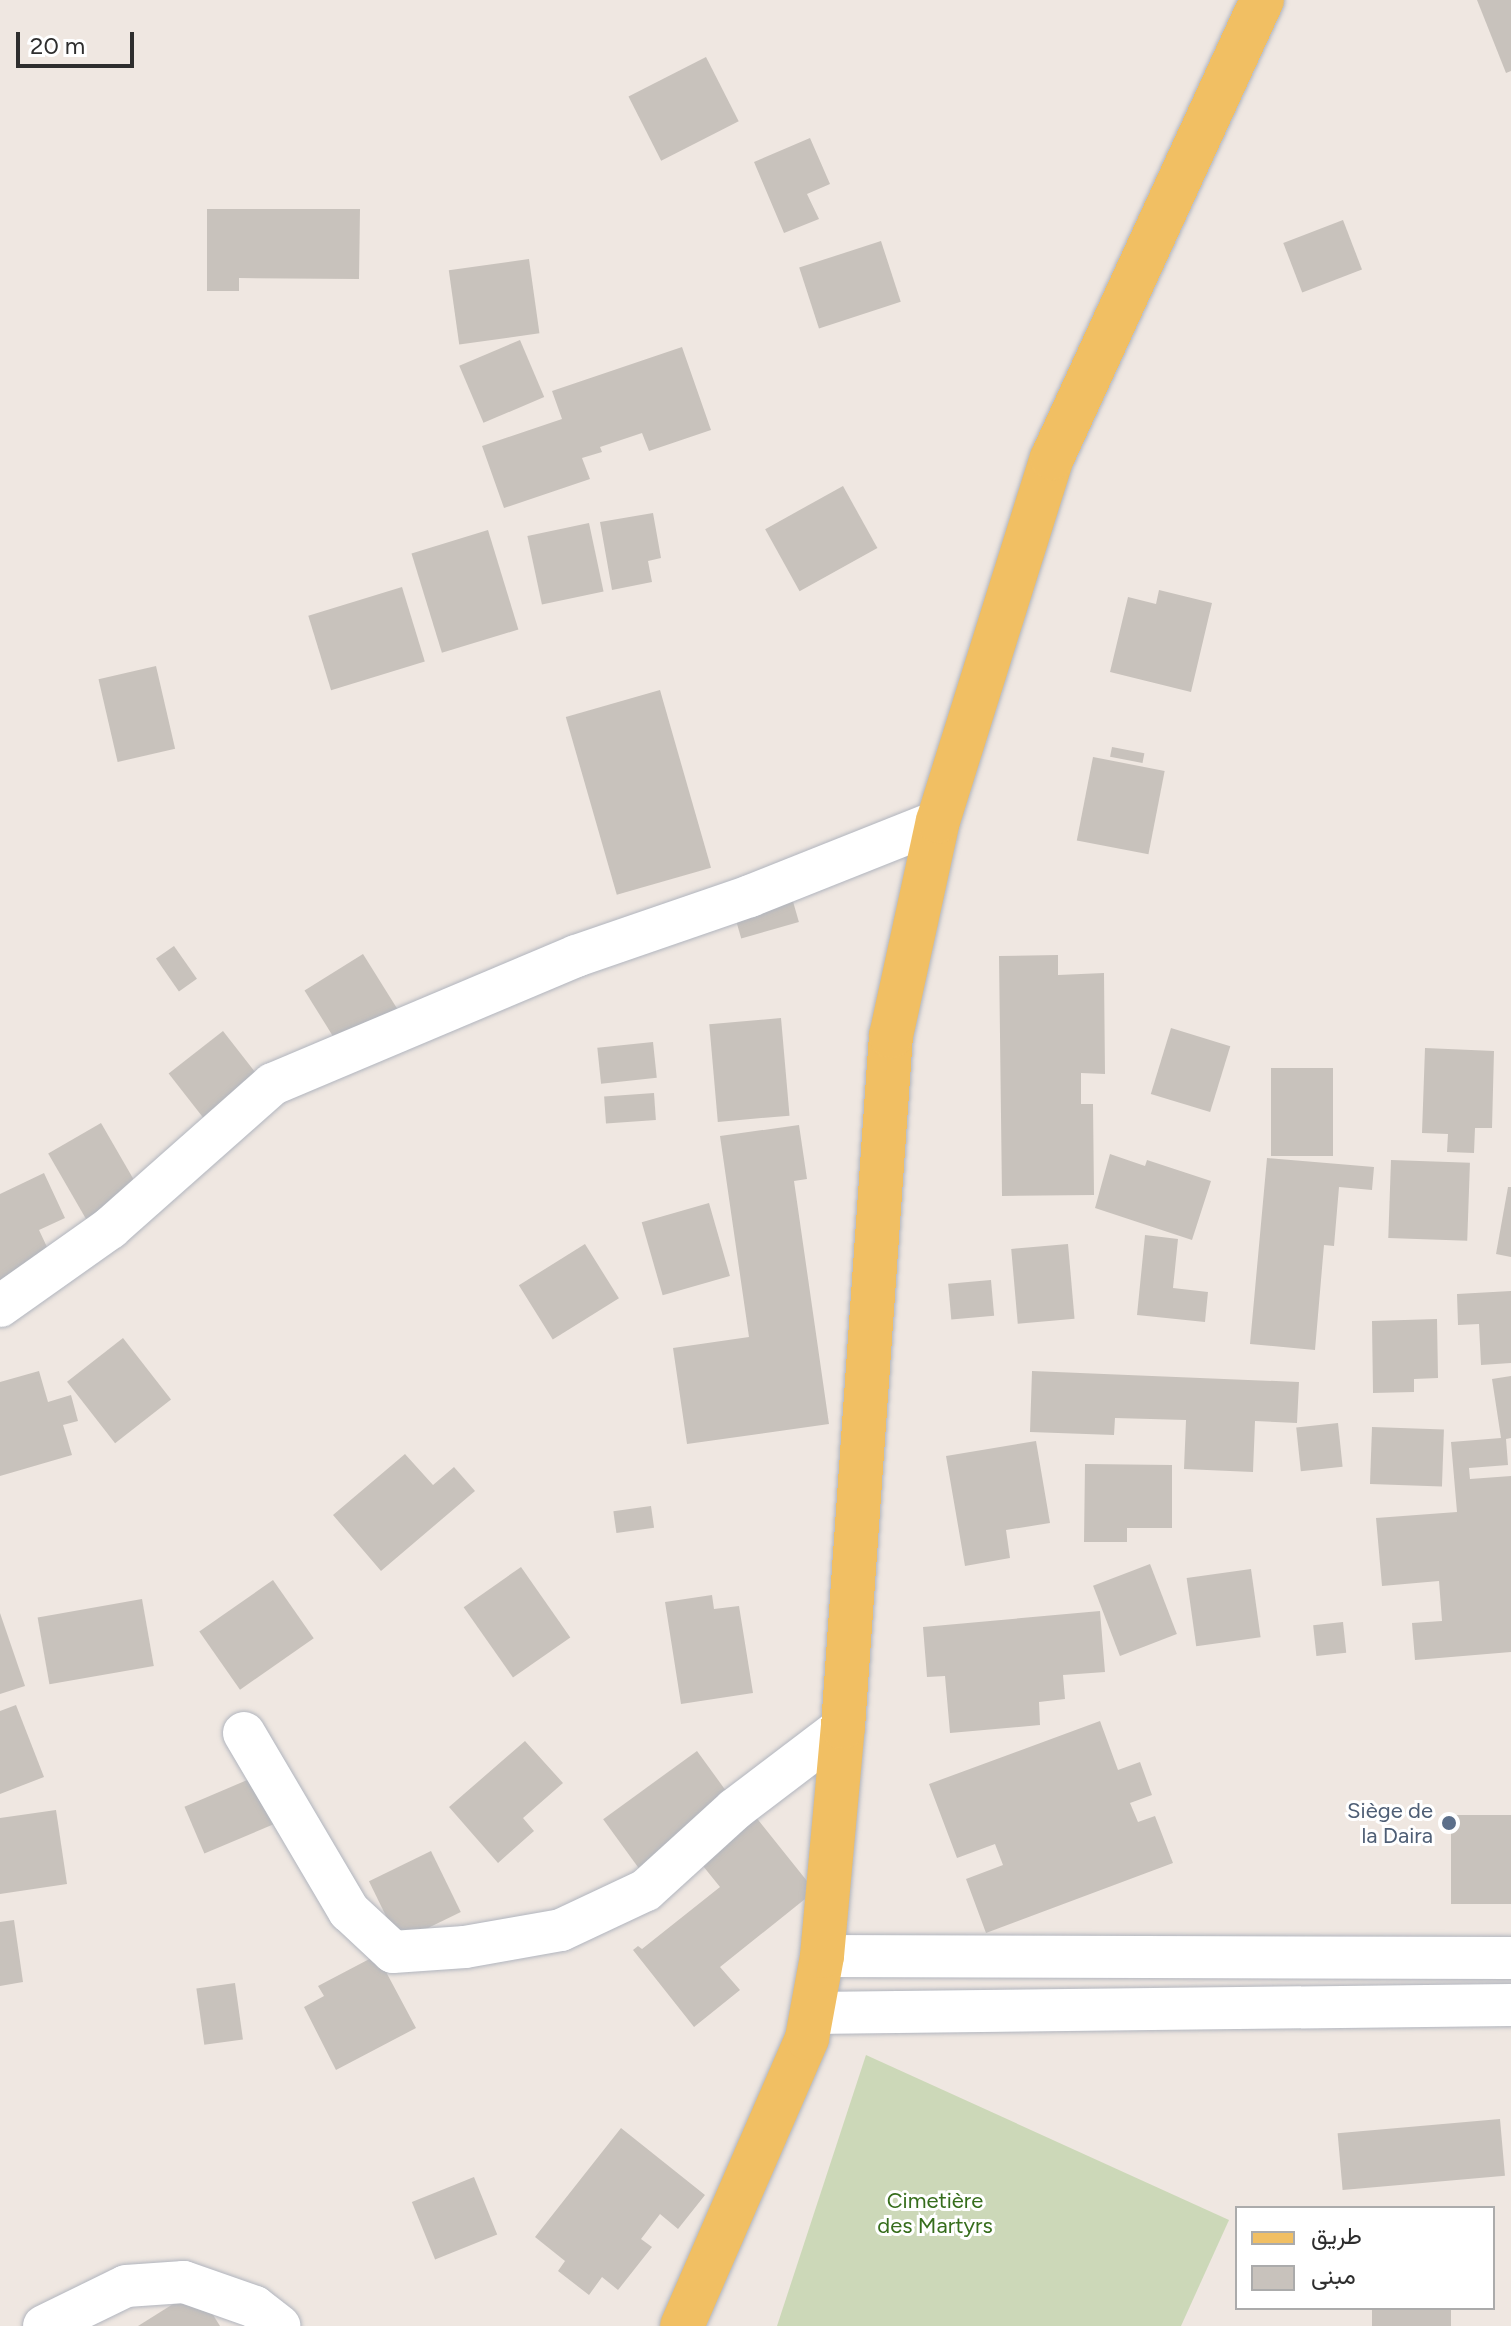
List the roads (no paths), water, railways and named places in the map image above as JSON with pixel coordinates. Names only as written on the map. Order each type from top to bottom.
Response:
[{"type":"main road","points":[[682,2326],[807,2038],[822,1956],[843,1727],[891,1036],[938,821],[1052,458],[1262,0]]},
{"type":"street","points":[[0,1306],[110,1228],[273,1084],[576,956],[750,896],[938,821]]},
{"type":"street","points":[[244,1733],[349,1911],[393,1952],[465,1947],[561,1930],[646,1890],[735,1809],[843,1727]]},
{"type":"street","points":[[822,1956],[1511,1958]]},
{"type":"street","points":[[812,2013],[1511,2005]]},
{"type":"street","points":[[44,2326],[126,2286],[184,2282],[255,2307],[279,2326]]},
{"type":"place","name":"Siège de la Daira","points":[[1449,1823]]},
{"type":"park label","name":"Cimetière des Martyrs","points":[[935,2212]]}]
